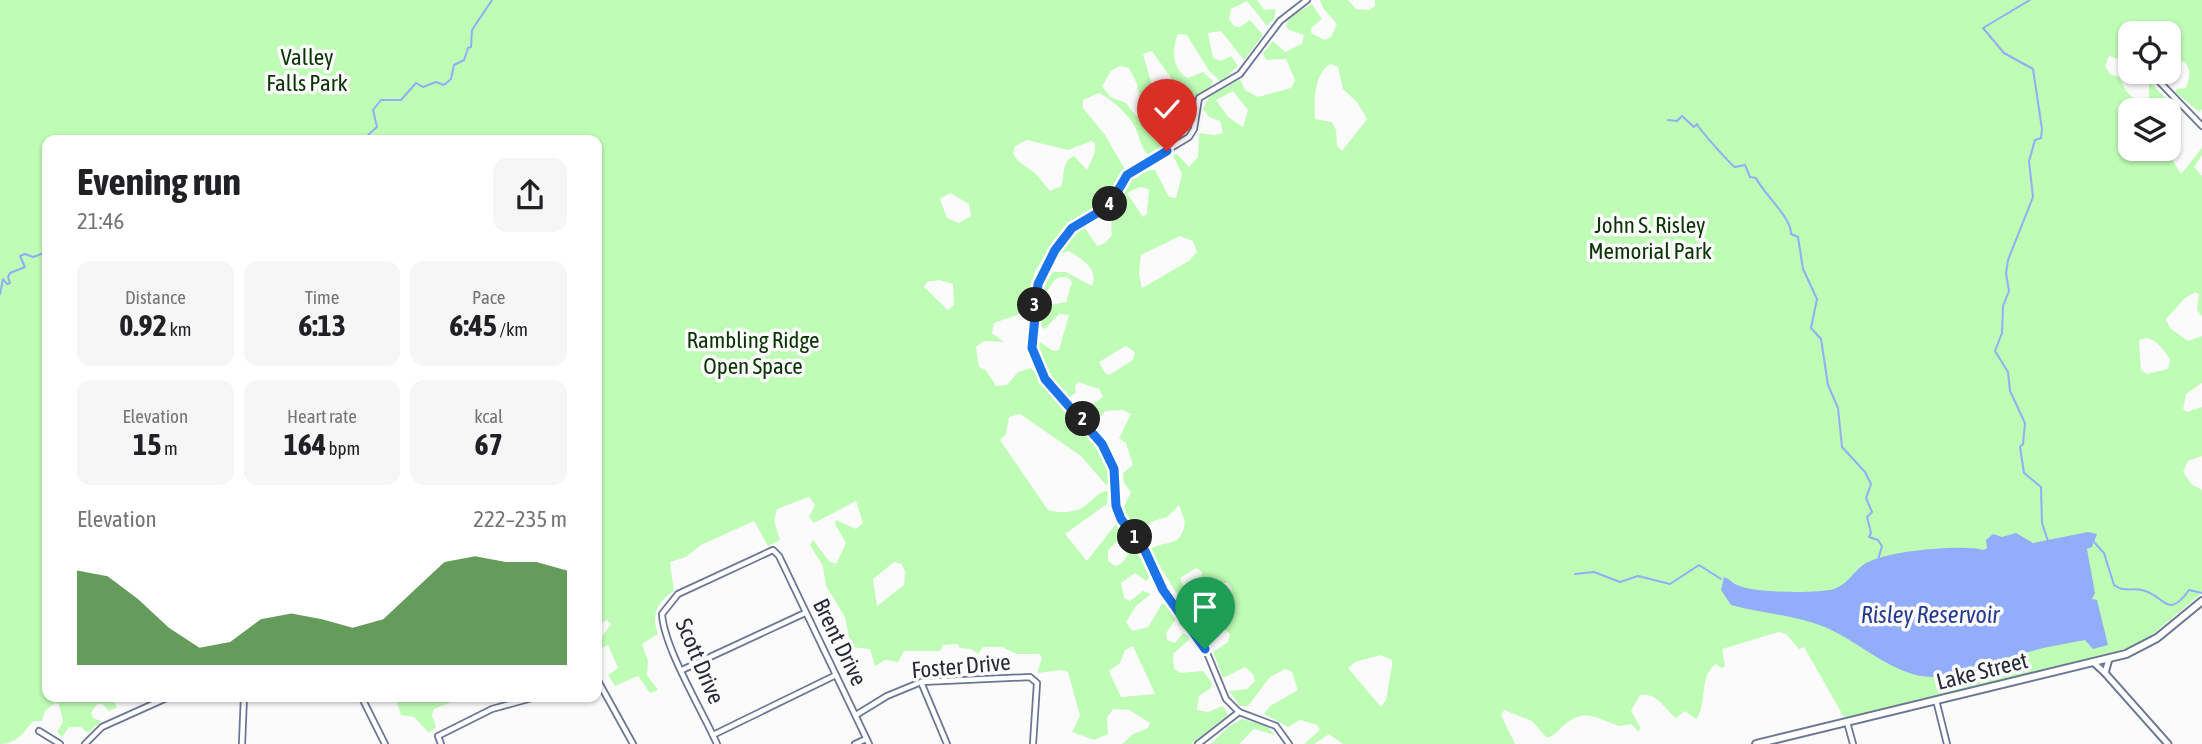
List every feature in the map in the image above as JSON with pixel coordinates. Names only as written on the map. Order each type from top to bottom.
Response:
[{"type":"main road","name":"Lake Street","points":[[1756,744],[1779,741],[2109,659],[2151,642],[2202,601]]},
{"type":"street","points":[[1289,744],[1276,726],[1239,712],[1223,694],[1205,649],[1163,590],[1145,551],[1121,519],[1116,506],[1114,469],[1102,444],[1038,368],[1032,348],[1036,298],[1044,269],[1063,237],[1078,224],[1109,206],[1131,172],[1189,137],[1194,129],[1199,98],[1240,74],[1286,14],[1307,0]]},
{"type":"street","points":[[2162,84],[2202,126]]},
{"type":"street","name":"Scott Drive","points":[[717,744],[662,623],[662,614],[678,594],[773,550],[779,556]]},
{"type":"street","name":"Brent Drive","points":[[779,556],[867,741]]},
{"type":"street","points":[[682,670],[806,613]]},
{"type":"street","points":[[2105,673],[2109,659]]},
{"type":"street","points":[[2094,662],[2168,744]]},
{"type":"street","points":[[713,735],[836,675]]},
{"type":"street","name":"Foster Drive","points":[[856,715],[887,696],[921,682],[1034,679],[1038,699],[1033,744]]},
{"type":"street","points":[[921,682],[947,744]]},
{"type":"street","points":[[602,690],[633,744]]},
{"type":"street","points":[[1936,700],[1947,744]]},
{"type":"street","points":[[85,744],[102,727],[158,702]]},
{"type":"street","points":[[242,744],[244,702]]},
{"type":"street","points":[[364,702],[385,744]]},
{"type":"street","points":[[440,744],[438,736],[492,709],[517,702]]},
{"type":"street","points":[[1198,744],[1239,712]]},
{"type":"street","points":[[1847,722],[1853,744]]},
{"type":"street","points":[[39,731],[60,744]]},
{"type":"street","points":[[855,744],[867,741]]},
{"type":"green space","points":[[0,0],[1257,0],[1264,10],[1276,9],[1274,19],[1267,26],[1247,1],[1231,9],[1229,19],[1234,26],[1240,27],[1250,20],[1263,35],[1244,60],[1221,31],[1208,33],[1213,58],[1221,61],[1231,56],[1238,66],[1221,82],[1209,71],[1187,35],[1178,34],[1174,58],[1178,69],[1188,78],[1203,72],[1213,81],[1212,85],[1192,99],[1180,91],[1152,51],[1143,54],[1162,109],[1169,109],[1178,101],[1192,106],[1191,127],[1175,141],[1170,139],[1162,120],[1142,111],[1137,84],[1129,68],[1120,66],[1111,71],[1102,86],[1110,97],[1126,103],[1136,116],[1161,129],[1163,147],[1150,156],[1132,122],[1115,103],[1099,93],[1083,100],[1083,108],[1105,135],[1124,168],[1123,173],[1107,201],[1079,218],[1057,237],[1035,271],[1025,312],[994,323],[992,333],[1004,342],[984,341],[976,347],[979,367],[986,370],[996,386],[1007,385],[1018,372],[1031,368],[1080,424],[1103,458],[1110,485],[1106,485],[1081,456],[1020,414],[1009,417],[1006,434],[1000,440],[1048,510],[1062,512],[1080,509],[1108,491],[1107,504],[1065,534],[1087,561],[1116,524],[1123,536],[1108,550],[1108,561],[1115,566],[1121,564],[1130,552],[1135,551],[1145,563],[1150,577],[1146,581],[1135,573],[1121,583],[1124,598],[1130,601],[1143,591],[1151,594],[1136,606],[1126,622],[1132,631],[1148,627],[1162,604],[1167,604],[1176,619],[1166,633],[1167,640],[1175,643],[1183,633],[1191,638],[1173,654],[1174,669],[1181,673],[1203,671],[1212,683],[1211,688],[1199,696],[1197,710],[1208,712],[1223,706],[1228,715],[1191,744],[1122,744],[1133,734],[1148,728],[1150,723],[1129,710],[1113,709],[1107,718],[1108,734],[1094,740],[1072,732],[1080,716],[1068,672],[1061,670],[1037,673],[1042,658],[1039,654],[1017,654],[1002,647],[983,647],[978,654],[971,649],[960,648],[958,644],[943,645],[940,651],[904,651],[898,662],[885,660],[875,666],[870,649],[851,647],[845,617],[826,586],[823,566],[810,545],[813,540],[829,561],[836,564],[846,543],[835,524],[836,520],[856,529],[863,523],[856,501],[814,523],[809,517],[815,505],[809,497],[777,509],[774,521],[780,540],[768,546],[754,521],[701,545],[686,557],[670,562],[674,591],[663,599],[657,610],[655,621],[658,634],[642,644],[648,661],[647,675],[658,690],[650,693],[638,676],[615,686],[608,675],[618,668],[608,645],[602,648],[602,637],[611,624],[607,620],[602,622],[602,135],[42,135],[42,702],[114,702],[117,708],[108,711],[103,704],[97,704],[91,713],[93,718],[101,721],[88,733],[81,727],[69,727],[62,737],[57,732],[63,722],[59,704],[55,703],[45,711],[42,721],[33,721],[23,734],[6,744],[0,744]],"holes":[[[1027,140],[1068,150],[1091,141],[1095,143],[1095,152],[1087,170],[1074,156],[1070,159],[1065,165],[1061,186],[1050,191],[1035,173],[1013,154],[1015,146]],[[950,193],[969,204],[971,216],[959,223],[947,218],[940,199]],[[939,280],[953,284],[954,305],[948,310],[924,287],[927,282]],[[894,562],[901,564],[905,571],[904,585],[877,606],[873,579]],[[1133,646],[1155,694],[1121,697],[1109,671],[1120,663],[1125,650]]]},
{"type":"green space","name":"John S. Risley Memorial Park","points":[[1320,0],[1348,0],[1356,9],[1369,10],[1375,6],[1375,0],[2202,0],[2202,109],[2199,112],[2175,92],[2177,89],[2186,88],[2189,77],[2189,69],[2181,61],[2181,21],[2118,21],[2118,59],[2109,56],[2105,66],[2110,74],[2118,77],[2118,84],[2122,84],[2133,98],[2118,98],[2118,161],[2173,161],[2181,174],[2202,148],[2202,155],[2194,167],[2202,176],[2202,316],[2197,310],[2199,295],[2196,292],[2185,298],[2166,319],[2170,328],[2188,341],[2202,336],[2202,383],[2186,394],[2183,409],[2187,412],[2202,407],[2202,456],[2188,461],[2183,472],[2191,484],[2202,490],[2202,593],[2147,639],[2119,651],[1845,719],[1804,647],[1799,649],[1786,634],[1779,632],[1722,649],[1725,666],[1721,668],[1716,664],[1710,669],[1702,706],[1696,719],[1685,711],[1676,718],[1656,698],[1640,695],[1631,711],[1640,727],[1639,732],[1631,724],[1620,726],[1586,715],[1572,719],[1547,738],[1532,721],[1504,710],[1501,715],[1515,744],[1343,744],[1329,734],[1314,744],[1304,744],[1320,730],[1317,725],[1300,720],[1288,727],[1264,714],[1270,706],[1298,690],[1292,672],[1285,669],[1270,677],[1248,706],[1240,706],[1229,691],[1247,689],[1255,681],[1253,674],[1245,667],[1223,678],[1213,652],[1228,642],[1230,634],[1221,626],[1213,637],[1206,637],[1197,625],[1230,602],[1232,588],[1228,583],[1220,583],[1212,595],[1198,597],[1202,572],[1196,568],[1180,578],[1189,599],[1186,608],[1150,550],[1180,537],[1185,522],[1179,505],[1167,517],[1150,522],[1144,537],[1136,532],[1122,511],[1131,492],[1124,483],[1123,473],[1133,465],[1126,443],[1119,438],[1131,414],[1122,410],[1105,411],[1097,421],[1093,421],[1087,408],[1103,397],[1099,389],[1078,382],[1075,386],[1076,393],[1069,397],[1043,367],[1037,344],[1040,342],[1053,351],[1059,350],[1069,315],[1059,314],[1045,329],[1040,326],[1041,311],[1050,305],[1066,302],[1072,282],[1069,278],[1060,277],[1045,294],[1042,288],[1053,272],[1066,272],[1092,286],[1093,274],[1088,265],[1069,251],[1058,254],[1060,248],[1083,225],[1097,246],[1105,243],[1112,235],[1113,215],[1121,193],[1136,176],[1155,170],[1169,197],[1176,198],[1182,174],[1173,155],[1177,154],[1189,167],[1198,157],[1199,133],[1223,133],[1220,121],[1209,117],[1203,109],[1209,97],[1240,79],[1245,90],[1258,97],[1291,88],[1295,80],[1286,59],[1266,60],[1263,53],[1273,41],[1285,52],[1302,44],[1304,35],[1289,30],[1286,26],[1290,17],[1312,4],[1322,19],[1311,28],[1311,33],[1325,40],[1331,37],[1337,24],[1323,8]],"holes":[[[1331,64],[1338,67],[1343,89],[1357,102],[1367,119],[1342,151],[1337,146],[1336,130],[1332,122],[1315,119],[1318,80],[1325,68]],[[1233,91],[1248,110],[1243,127],[1228,117],[1216,100]],[[1140,187],[1149,189],[1147,213],[1143,217],[1127,193]],[[1180,236],[1193,241],[1197,252],[1189,261],[1142,288],[1139,274],[1141,255]],[[2147,338],[2157,343],[2170,360],[2168,369],[2147,374],[2141,370],[2139,340]],[[1126,346],[1135,352],[1133,360],[1109,375],[1099,362]],[[1381,655],[1392,660],[1386,700],[1381,707],[1348,668],[1355,662]]]},
{"type":"green space","points":[[2151,84],[2166,98],[2149,98]]},
{"type":"green space","points":[[397,702],[452,702],[434,709],[432,715],[436,727],[429,733],[414,717],[401,715]]},
{"type":"green space","points":[[1242,719],[1267,726],[1275,735],[1254,729],[1239,744],[1211,744],[1228,727]]},
{"type":"water","name":"Risley Reservoir","points":[[2088,532],[2097,534],[2092,547],[2087,549],[2095,593],[2092,599],[2097,600],[2108,645],[2093,649],[2085,640],[2043,648],[1934,677],[1919,676],[1891,665],[1822,626],[1731,605],[1721,590],[1724,577],[1737,585],[1757,590],[1826,591],[1843,585],[1863,565],[1887,556],[1941,548],[1984,550],[1987,548],[1986,540],[1993,534],[2002,537],[2016,533],[2033,543]]},
{"type":"waterway","points":[[368,135],[377,127],[373,110],[381,100],[401,100],[416,83],[423,87],[436,82],[444,85],[451,79],[454,65],[464,60],[468,48],[471,47],[472,30],[492,0]]},
{"type":"waterway","points":[[2030,0],[1983,28],[2004,53],[2033,69],[2042,129],[2041,138],[2035,140],[2029,161],[2033,197],[2008,260],[2006,273],[2009,291],[2003,306],[2002,333],[1995,351],[2008,372],[2010,391],[2025,423],[2023,444],[2020,447],[2024,473],[2041,487],[2042,523],[2048,541]]},
{"type":"waterway","points":[[1668,120],[1677,121],[1682,116],[1694,127],[1697,124],[1732,165],[1745,165],[1750,177],[1756,178],[1787,220],[1791,234],[1798,237],[1803,269],[1817,299],[1811,328],[1821,339],[1828,385],[1838,408],[1842,447],[1865,472],[1871,484],[1866,498],[1872,512],[1867,517],[1871,533],[1869,537],[1878,540],[1882,546],[1878,560]]},
{"type":"waterway","points":[[0,294],[3,279],[7,284],[10,283],[10,273],[25,267],[20,256],[25,254],[33,257],[42,254]]},
{"type":"waterway","points":[[2093,541],[2104,553],[2117,587],[2142,590],[2171,605],[2176,604],[2189,590],[2202,593]]},
{"type":"waterway","points":[[1575,574],[1594,572],[1620,582],[1638,576],[1670,584],[1699,565],[1721,579]]},
{"type":"route","points":[[1167,151],[1127,175],[1109,206],[1084,219],[1063,237],[1038,284],[1032,348],[1035,361],[1045,379],[1086,422],[1102,444],[1114,469],[1116,506],[1121,519],[1145,551],[1163,590],[1205,649]]},
{"type":"park label","name":"Valley Falls Park","points":[[307,70]]},
{"type":"park label","name":"Rambling Ridge Open Space","points":[[753,353]]}]
